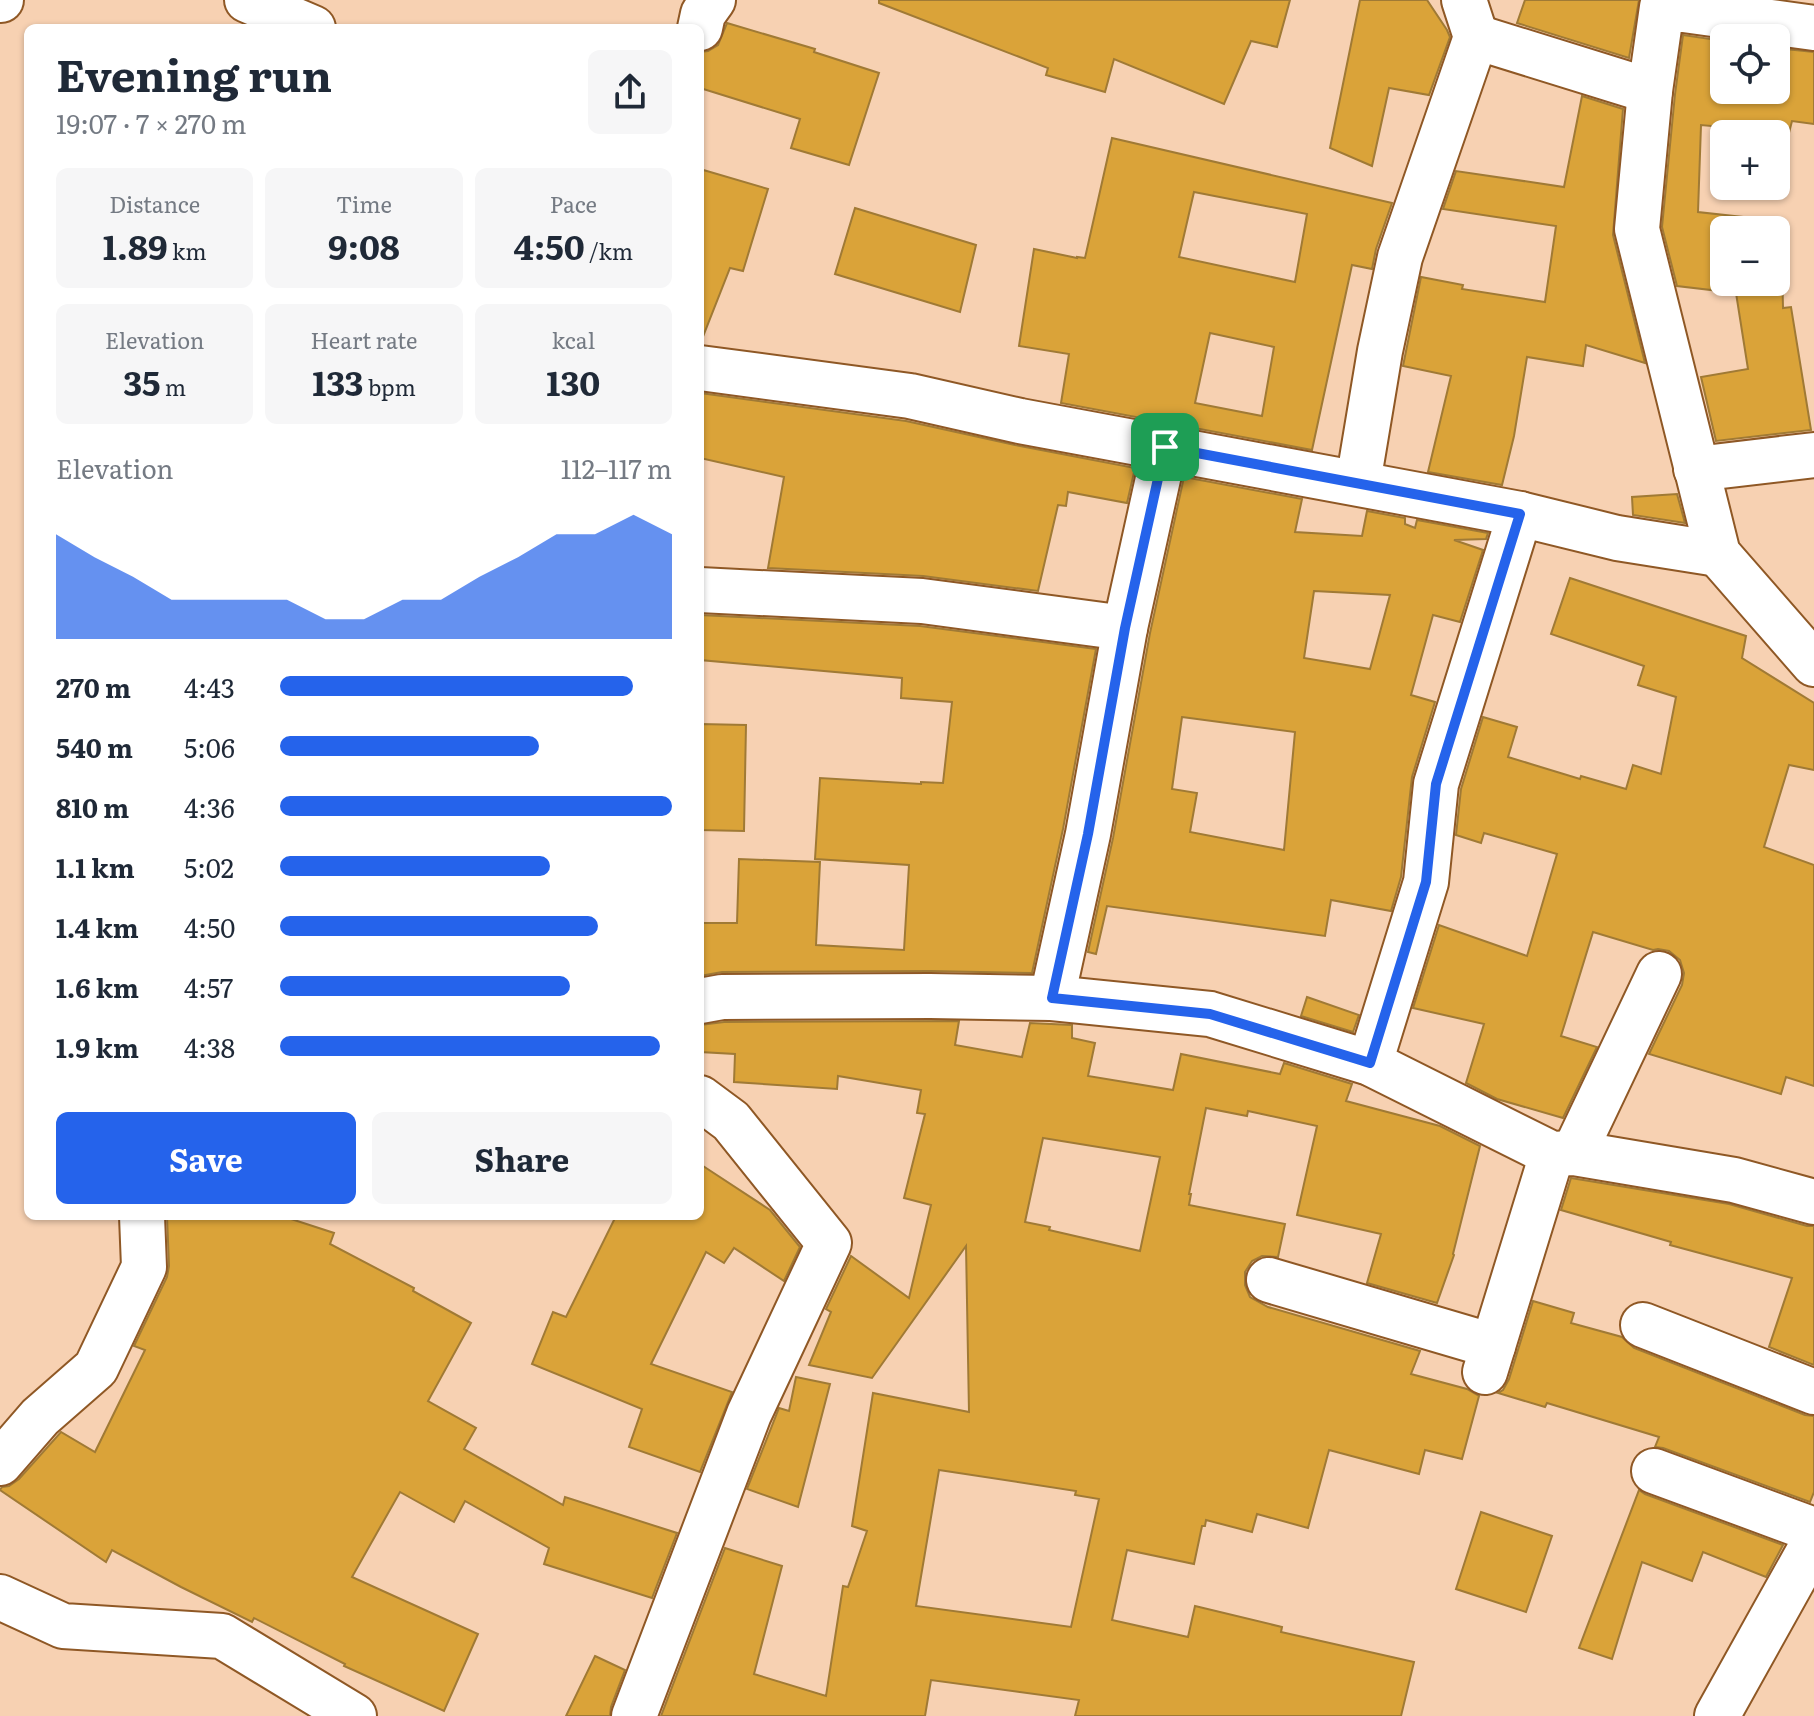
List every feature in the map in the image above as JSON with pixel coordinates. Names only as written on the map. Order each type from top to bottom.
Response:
[{"type":"street","points":[[247,0],[304,24]]},
{"type":"street","points":[[701,24],[703,14],[713,0]]},
{"type":"street","points":[[1814,28],[1662,7],[1650,91],[1637,229],[1718,554],[1814,664]]},
{"type":"street","points":[[1358,483],[1380,351],[1400,257],[1470,19],[1650,91]]},
{"type":"street","points":[[704,369],[910,396],[1020,421],[1520,514],[1617,538],[1718,554]]},
{"type":"street","points":[[1052,998],[1088,834],[1125,628],[1165,447]]},
{"type":"street","points":[[1696,469],[1814,455]]},
{"type":"street","points":[[1370,1063],[1426,882],[1436,784],[1520,514]]},
{"type":"street","points":[[704,590],[922,601],[1125,628]]},
{"type":"street","points":[[1269,1280],[1489,1359],[1563,1153],[1659,974]]},
{"type":"street","points":[[704,1000],[722,997],[1052,998],[1210,1014],[1370,1063],[1563,1153],[1734,1180],[1814,1202]]},
{"type":"street","points":[[634,1716],[749,1414],[829,1243],[731,1121],[704,1101]]},
{"type":"street","points":[[0,1463],[40,1417],[96,1368],[144,1267],[142,1220]]},
{"type":"street","points":[[1643,1325],[1814,1392]]},
{"type":"street","points":[[1654,1471],[1814,1530]]},
{"type":"street","points":[[1717,1716],[1814,1542]]},
{"type":"street","points":[[0,1597],[63,1626],[222,1636],[354,1716]]},
{"type":"building","points":[[879,0],[1290,0],[1277,47],[1251,41],[1224,104],[1114,59],[1105,92],[1046,75],[1048,68],[879,3]]},
{"type":"building","points":[[1360,0],[1427,0],[1450,37],[1429,95],[1389,88],[1372,166],[1330,148]]},
{"type":"building","points":[[1525,0],[1639,0],[1629,58],[1517,23]]},
{"type":"building","points":[[727,23],[815,49],[814,52],[879,73],[849,165],[791,148],[800,119],[704,89],[704,52],[718,45]]},
{"type":"building","points":[[1683,35],[1710,39],[1710,104],[1790,104],[1790,49],[1814,52],[1814,124],[1792,121],[1790,129],[1790,120],[1710,120],[1710,126],[1701,125],[1698,212],[1735,216],[1710,216],[1710,290],[1677,286],[1662,227]]},
{"type":"building","points":[[1582,96],[1623,109],[1613,235],[1645,363],[1586,345],[1583,366],[1527,357],[1502,485],[1428,472],[1451,376],[1403,366],[1421,277],[1463,285],[1462,289],[1545,302],[1556,226],[1443,209],[1456,171],[1564,187]]},
{"type":"building","points":[[1112,138],[1392,203],[1372,269],[1352,265],[1312,450],[1061,403],[1069,354],[1019,346],[1034,249],[1085,258]],"holes":[[[1194,192],[1307,214],[1295,282],[1179,257]],[[1210,333],[1274,347],[1262,416],[1195,403]]]},
{"type":"building","points":[[704,170],[768,189],[743,271],[730,268],[704,334]]},
{"type":"building","points":[[855,208],[976,245],[960,312],[835,274]]},
{"type":"building","points":[[1736,296],[1783,296],[1783,308],[1791,307],[1811,430],[1716,441],[1701,377],[1748,369]]},
{"type":"building","points":[[704,394],[906,421],[1135,468],[1127,503],[1068,492],[1066,506],[1058,505],[1038,591],[923,576],[768,568],[784,477],[704,459]]},
{"type":"building","points":[[1184,477],[1302,499],[1295,532],[1362,536],[1367,511],[1405,518],[1405,524],[1415,528],[1417,520],[1488,533],[1486,539],[1454,540],[1483,550],[1460,622],[1433,615],[1411,695],[1435,702],[1412,777],[1401,877],[1391,911],[1331,900],[1325,936],[1107,906],[1096,954],[1088,952],[1113,838],[1150,633]],"holes":[[[1314,591],[1390,595],[1370,669],[1304,658]],[[1182,717],[1295,732],[1284,850],[1190,832],[1197,793],[1172,789]]]},
{"type":"building","points":[[1677,494],[1685,523],[1633,515],[1632,497]]},
{"type":"building","points":[[1570,578],[1746,636],[1742,658],[1814,703],[1814,770],[1789,765],[1764,847],[1814,865],[1814,1086],[1786,1077],[1781,1094],[1649,1054],[1682,985],[1684,973],[1680,960],[1669,951],[1653,950],[1593,932],[1561,1036],[1597,1047],[1563,1118],[1497,1099],[1466,1083],[1484,1024],[1413,1008],[1439,925],[1527,956],[1557,854],[1484,833],[1481,843],[1456,835],[1461,789],[1483,717],[1517,727],[1508,757],[1626,789],[1633,765],[1661,774],[1676,697],[1638,685],[1644,666],[1551,634]]},
{"type":"building","points":[[704,615],[920,626],[1096,649],[1063,829],[1032,973],[722,972],[704,975],[704,923],[737,923],[739,859],[820,862],[816,945],[904,950],[909,865],[815,859],[820,778],[943,783],[952,702],[901,698],[902,678],[704,660]]},
{"type":"building","points":[[704,724],[746,725],[744,831],[704,830]]},
{"type":"building","points":[[1307,997],[1359,1015],[1353,1032],[1301,1016]]},
{"type":"building","points":[[959,1021],[955,1045],[1022,1057],[1030,1023],[1072,1025],[1072,1038],[1095,1043],[1088,1076],[1173,1090],[1181,1054],[1280,1074],[1284,1063],[1352,1084],[1346,1101],[1440,1126],[1480,1146],[1454,1255],[1437,1303],[1367,1283],[1381,1234],[1297,1215],[1317,1126],[1248,1111],[1247,1116],[1206,1108],[1189,1205],[1285,1224],[1278,1257],[1262,1256],[1252,1261],[1245,1272],[1245,1285],[1250,1297],[1268,1307],[1420,1351],[1411,1374],[1467,1389],[1479,1396],[1462,1459],[1425,1450],[1419,1474],[1329,1450],[1308,1528],[1257,1514],[1252,1532],[1206,1520],[1194,1564],[1127,1550],[1112,1620],[1188,1637],[1195,1606],[1282,1627],[1281,1632],[1414,1662],[1401,1716],[1075,1716],[1079,1700],[931,1680],[925,1716],[661,1716],[725,1548],[782,1566],[754,1674],[826,1696],[843,1586],[848,1587],[867,1531],[852,1526],[873,1393],[969,1412],[966,1246],[872,1378],[809,1365],[831,1312],[826,1309],[851,1256],[909,1298],[931,1205],[904,1198],[925,1114],[917,1113],[921,1090],[838,1076],[837,1089],[734,1082],[735,1054],[704,1052],[704,1024]],"holes":[[[1043,1138],[1160,1157],[1140,1251],[1025,1222]],[[939,1470],[1076,1491],[1075,1495],[1099,1499],[1071,1627],[916,1606]]]},
{"type":"building","points":[[704,1167],[770,1210],[800,1247],[784,1281],[734,1248],[724,1263],[706,1252],[651,1364],[732,1392],[700,1472],[629,1447],[642,1409],[532,1364],[553,1312],[566,1317],[614,1220],[704,1220]]},
{"type":"building","points":[[1571,1178],[1729,1204],[1814,1226],[1814,1365],[1769,1347],[1792,1278],[1670,1245],[1671,1242],[1561,1210]]},
{"type":"building","points":[[167,1220],[294,1220],[334,1233],[330,1244],[414,1288],[413,1291],[471,1323],[428,1401],[476,1428],[464,1449],[563,1505],[565,1497],[677,1533],[652,1598],[544,1564],[549,1548],[465,1501],[454,1522],[400,1492],[352,1577],[478,1634],[444,1711],[344,1666],[254,1618],[252,1622],[112,1550],[106,1562],[0,1490],[19,1479],[61,1432],[95,1452],[145,1350],[134,1346],[167,1277]]},
{"type":"building","points":[[1533,1301],[1574,1313],[1571,1323],[1622,1337],[1634,1348],[1814,1416],[1814,1492],[1810,1502],[1655,1447],[1659,1437],[1547,1403],[1545,1407],[1498,1393],[1509,1379]]},
{"type":"building","points":[[796,1377],[830,1384],[798,1507],[747,1489],[779,1408],[789,1411]]},
{"type":"building","points":[[1639,1490],[1783,1545],[1766,1577],[1703,1552],[1692,1581],[1642,1562],[1612,1659],[1579,1648]]},
{"type":"building","points":[[1481,1512],[1552,1536],[1526,1612],[1456,1589]]},
{"type":"building","points":[[595,1656],[625,1670],[610,1716],[566,1716]]},
{"type":"route","points":[[1165,447],[1520,514],[1436,784],[1426,882],[1370,1063],[1210,1014],[1052,998],[1088,834],[1125,628],[1165,447]]}]
